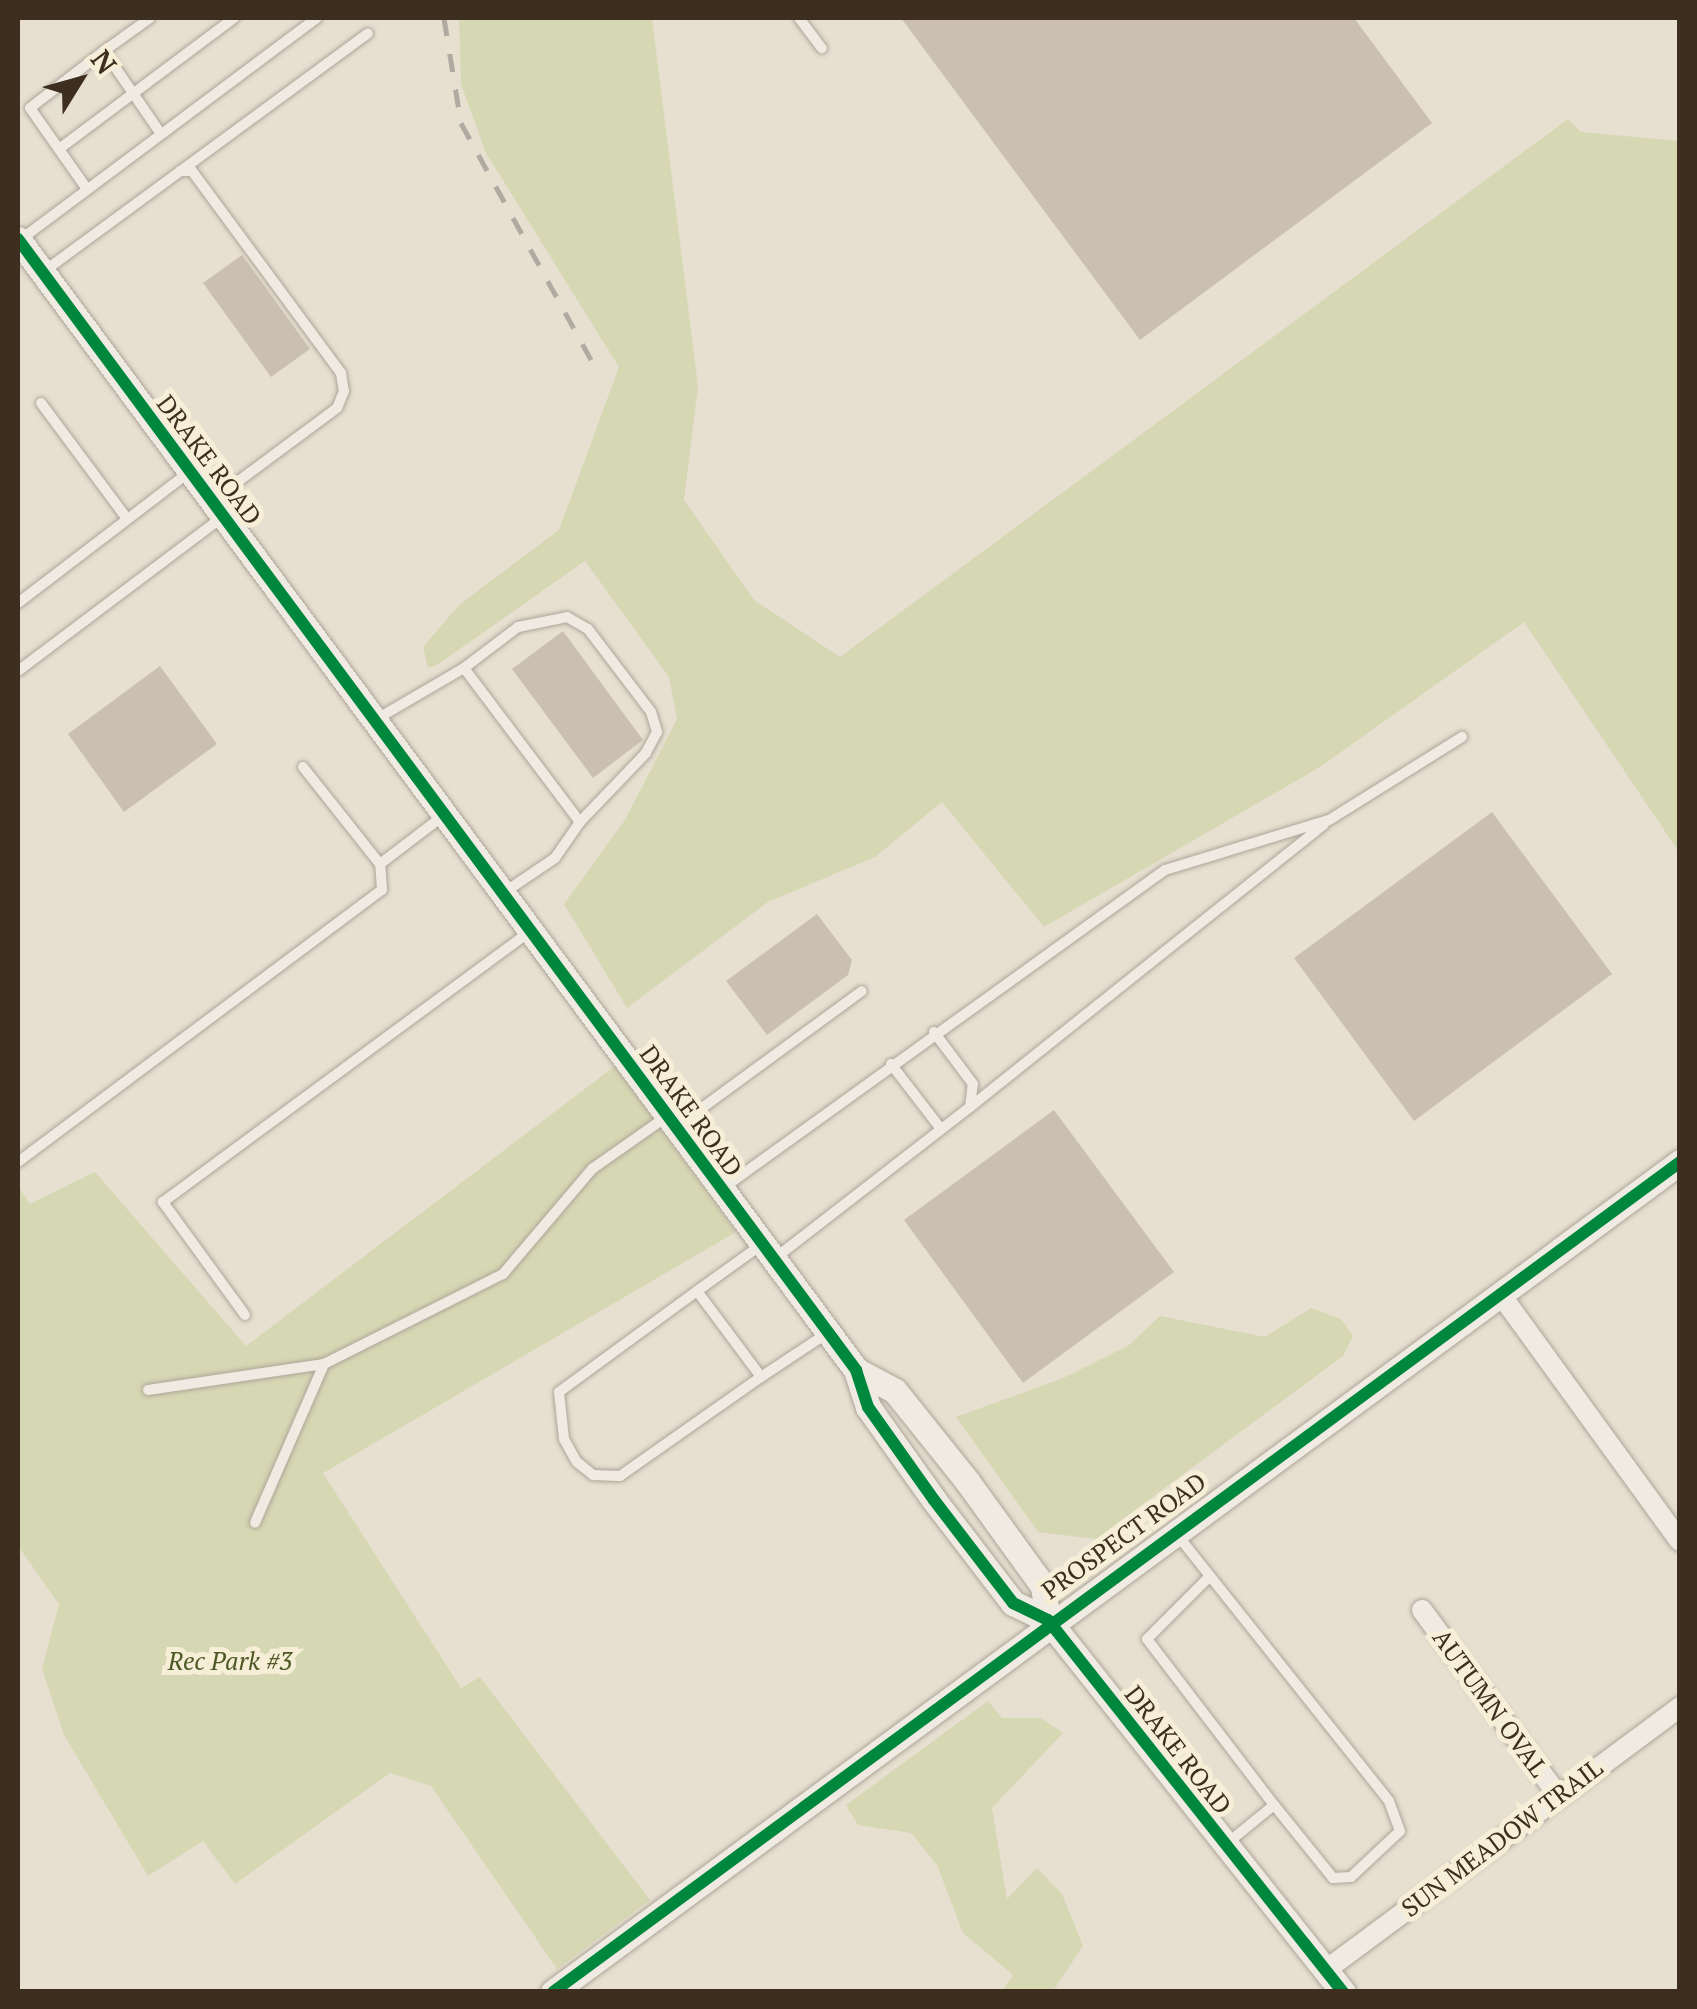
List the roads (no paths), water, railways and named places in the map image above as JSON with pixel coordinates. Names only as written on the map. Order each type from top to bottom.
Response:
[{"type":"street","name":"DRAKE ROAD","points":[[25,253],[856,1370],[868,1408],[1002,1588],[1048,1620],[1344,1992]]},
{"type":"street","name":"PROSPECT ROAD","points":[[553,1992],[1172,1528],[1680,1162]]},
{"type":"street","points":[[1500,1295],[1680,1540]]},
{"type":"street","name":"DRAKE ROAD","points":[[856,1370],[895,1391],[967,1480],[1043,1586],[1048,1620]]},
{"type":"street","name":"AUTUMN OVAL","points":[[1422,1610],[1558,1795]]},
{"type":"street","name":"SUN MEADOW TRAIL","points":[[1326,1970],[1680,1707]]},
{"type":"lane","points":[[88,189],[30,108],[150,18]]},
{"type":"lane","points":[[59,149],[234,18]]},
{"type":"lane","points":[[25,253],[88,189],[316,18]]},
{"type":"lane","points":[[799,18],[822,48]]},
{"type":"lane","points":[[25,253],[180,172],[368,32]]},
{"type":"lane","points":[[104,52],[161,134]]},
{"type":"lane","points":[[18,671],[337,408],[344,391],[341,373],[192,171],[180,172]]},
{"type":"lane","points":[[41,403],[128,519]]},
{"type":"lane","points":[[18,602],[190,472]]},
{"type":"lane","points":[[374,721],[464,668],[518,627],[566,616],[588,629],[650,712],[657,732],[646,754],[578,824],[555,858],[502,894]]},
{"type":"lane","points":[[464,668],[578,824]]},
{"type":"lane","points":[[828,1333],[620,1476],[593,1475],[577,1462],[564,1438],[559,1392],[697,1291],[767,1252],[941,1129],[1328,820],[1462,737]]},
{"type":"lane","points":[[18,1162],[382,890],[380,864],[303,767]]},
{"type":"lane","points":[[380,864],[444,816]]},
{"type":"lane","points":[[721,1190],[934,1032],[1165,870],[1328,820]]},
{"type":"lane","points":[[245,1315],[163,1202],[530,931]]},
{"type":"lane","points":[[148,1390],[324,1364],[503,1274],[592,1169],[671,1122],[862,992]]},
{"type":"lane","points":[[934,1032],[974,1084],[970,1107]]},
{"type":"lane","points":[[891,1064],[941,1129]]},
{"type":"lane","points":[[697,1291],[761,1377]]},
{"type":"lane","points":[[255,1523],[324,1364]]},
{"type":"lane","points":[[1172,1528],[1389,1802],[1400,1831],[1351,1877],[1334,1878],[1147,1638],[1210,1576]]},
{"type":"lane","points":[[1225,1846],[1274,1805]]},
{"type":"railway","points":[[444,18],[461,123],[595,367]]},
{"type":"park label","name":"Rec Park #3","points":[[230,1661]]}]
